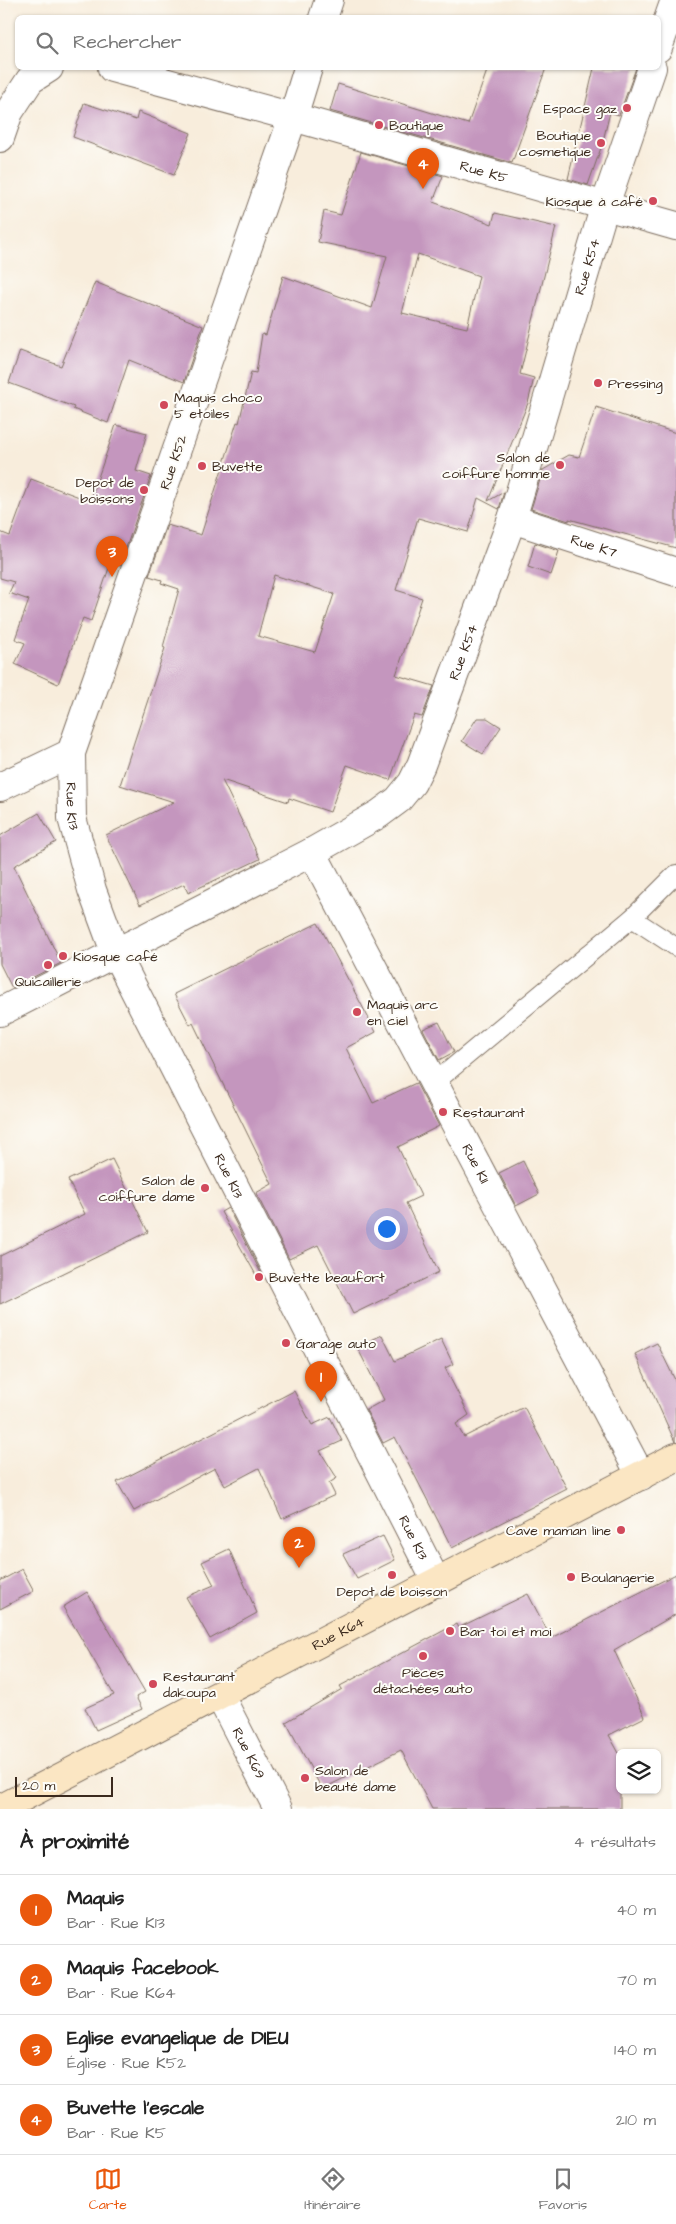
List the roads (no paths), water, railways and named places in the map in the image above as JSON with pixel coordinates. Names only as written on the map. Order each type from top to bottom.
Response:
[{"type":"street","points":[[324,15],[328,0]]},
{"type":"street","points":[[661,40],[675,0]]},
{"type":"street","points":[[0,138],[9,112],[30,80],[47,70]]},
{"type":"street","name":"Rue K5","points":[[120,70],[293,116],[676,226]]},
{"type":"street","name":"Rue K52","points":[[71,753],[307,70]]},
{"type":"street","name":"Rue K54","points":[[0,1012],[312,852],[385,809],[398,800],[412,783],[421,765],[512,519],[605,205],[651,70]]},
{"type":"street","name":"Rue K7","points":[[512,519],[676,572]]},
{"type":"street","points":[[0,787],[71,753]]},
{"type":"street","name":"Rue K13","points":[[71,753],[72,818],[92,890],[115,952],[437,1583]]},
{"type":"street","name":"Rue K11","points":[[312,852],[641,1476]]},
{"type":"street","name":"Rue K64","points":[[0,1808],[220,1696],[676,1457]]},
{"type":"street","name":"Rue K69","points":[[220,1696],[278,1809]]},
{"type":"lane","points":[[434,1083],[632,918],[676,874]]},
{"type":"lane","points":[[632,918],[676,946]]},
{"type":"place","name":"Espace gaz","points":[[627,108]]},
{"type":"place","name":"Boutique","points":[[379,125]]},
{"type":"place","name":"Boutique cosmetique","points":[[601,143]]},
{"type":"place","name":"Buvette l'escale","points":[[423,189]]},
{"type":"place","name":"Kiosque à café","points":[[653,201]]},
{"type":"place","name":"Pressing","points":[[598,383]]},
{"type":"place","name":"Maquis choco 5 etoiles","points":[[164,405]]},
{"type":"place","name":"Salon de coiffure homme","points":[[560,465]]},
{"type":"place","name":"Buvette","points":[[202,466]]},
{"type":"place","name":"Depot de boissons","points":[[144,490]]},
{"type":"place","name":"Eglise evangelique de DIEU","points":[[112,577]]},
{"type":"place","name":"Kiosque café","points":[[63,956]]},
{"type":"place","name":"Quicaillerie","points":[[48,965]]},
{"type":"place","name":"Maquis arc en ciel","points":[[357,1012]]},
{"type":"place","name":"Restaurant","points":[[443,1112]]},
{"type":"place","name":"Salon de coiffure dame","points":[[205,1188]]},
{"type":"place","name":"Buvette beaufort","points":[[259,1277]]},
{"type":"place","name":"Garage auto","points":[[286,1343]]},
{"type":"place","name":"Maquis","points":[[321,1402]]},
{"type":"place","name":"Cave maman line","points":[[621,1530]]},
{"type":"place","name":"Maquis facebook","points":[[299,1568]]},
{"type":"place","name":"Depot de boisson","points":[[392,1575]]},
{"type":"place","name":"Boulangerie","points":[[571,1577]]},
{"type":"place","name":"Bar toi et moi","points":[[450,1631]]},
{"type":"place","name":"Pièces détachées auto","points":[[423,1656]]},
{"type":"place","name":"Restaurant dakoupa","points":[[153,1684]]},
{"type":"place","name":"Salon de beauté dame","points":[[305,1778]]}]
